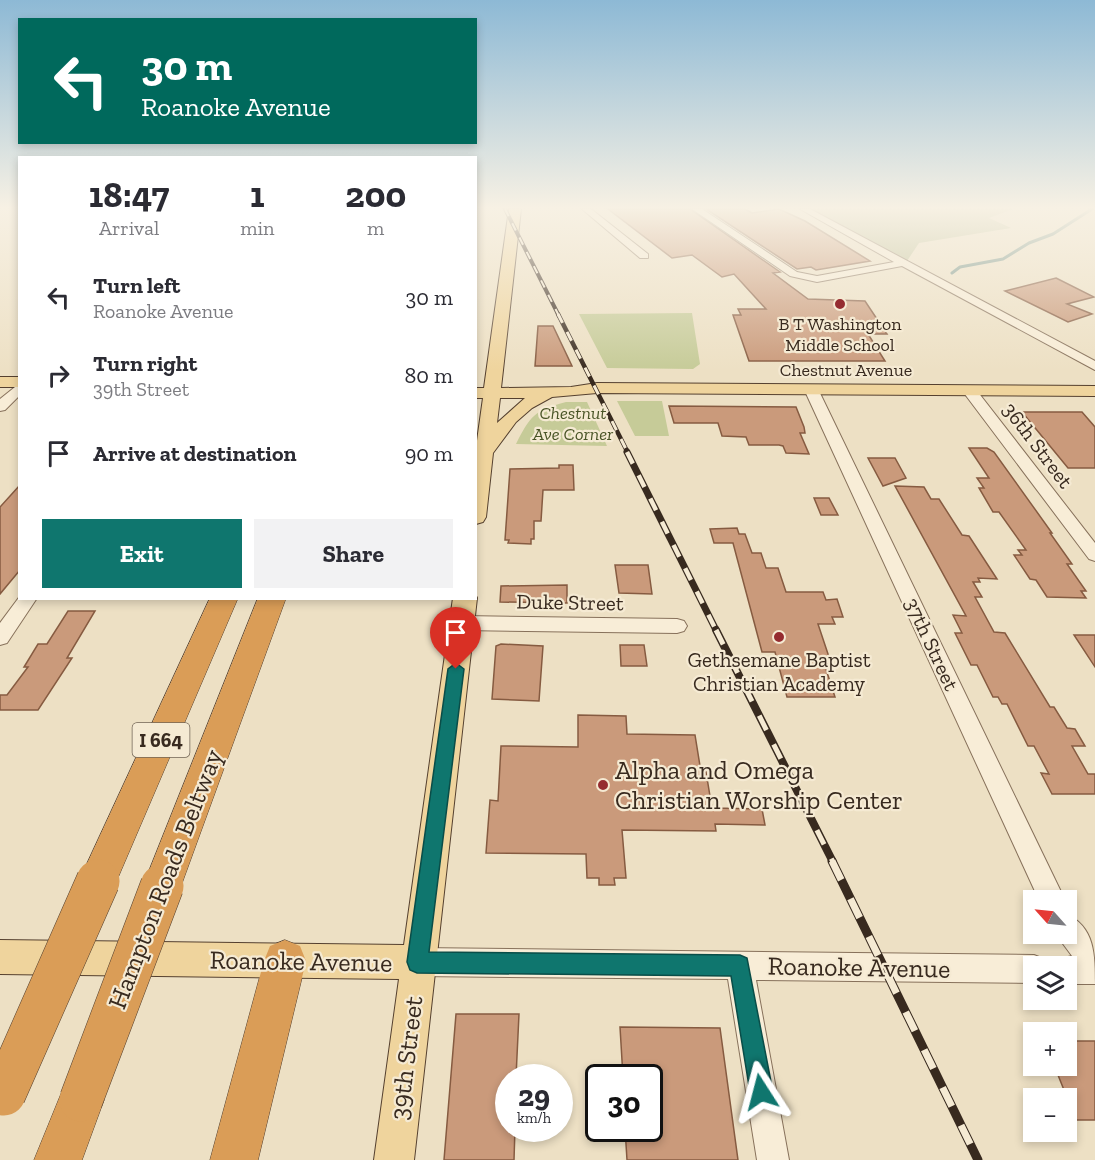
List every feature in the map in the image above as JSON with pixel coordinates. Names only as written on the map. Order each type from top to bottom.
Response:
[{"type":"highway","name":"I 664","points":[[2,1098],[223,600]]},
{"type":"highway","name":"Hampton Roads Beltway","points":[[58,1160],[271,600]]},
{"type":"highway","points":[[234,1160],[285,961]]},
{"type":"main road","points":[[477,508],[483,455],[483,387],[505,263]]},
{"type":"main road","points":[[0,382],[18,382]]},
{"type":"main road","name":"Chestnut Avenue","points":[[483,387],[572,384],[597,388]]},
{"type":"main road","name":"Chestnut Avenue","points":[[483,387],[557,392],[597,388],[1095,391]]},
{"type":"main road","points":[[483,455],[521,407],[540,397],[557,392]]},
{"type":"main road","name":"39th Street","points":[[394,1160],[417,962],[464,611]]},
{"type":"main road","name":"Roanoke Avenue","points":[[0,957],[417,962]]},
{"type":"street","points":[[778,263],[794,274],[811,279],[902,263]]},
{"type":"street","points":[[903,263],[1095,366]]},
{"type":"street","points":[[0,407],[18,389]]},
{"type":"street","name":"37th Street","points":[[810,389],[1047,890]]},
{"type":"street","name":"36th Street","points":[[969,390],[1095,555]]},
{"type":"street","points":[[0,638],[27,600]]},
{"type":"street","name":"Duke Street","points":[[464,611],[677,626]]},
{"type":"street","points":[[1077,941],[1095,963]]},
{"type":"street","name":"Roanoke Avenue","points":[[417,962],[1023,969]]},
{"type":"street","points":[[740,966],[773,1160]]},
{"type":"street","points":[[1077,970],[1095,970]]},
{"type":"green space","points":[[692,313],[700,364],[693,369],[607,368],[579,314]]},
{"type":"green space","points":[[617,401],[662,401],[669,436],[635,436]]},
{"type":"green space","name":"Chestnut Ave Corner","points":[[566,402],[587,402],[607,446],[516,444],[525,427],[540,411]]},
{"type":"building","points":[[703,263],[767,263],[780,272],[773,273],[808,299],[865,301],[887,334],[868,334],[885,361],[749,361],[733,315],[741,315],[738,309],[766,309],[734,274],[722,277]]},
{"type":"building","points":[[788,263],[857,263],[816,270],[811,267],[797,269]]},
{"type":"building","points":[[1056,278],[1094,297],[1067,304],[1092,314],[1068,322],[1005,291]]},
{"type":"building","points":[[538,326],[553,326],[572,366],[535,366]]},
{"type":"building","points":[[669,406],[796,407],[805,433],[800,433],[809,454],[786,453],[783,446],[779,445],[749,445],[746,437],[722,436],[718,423],[674,423]]},
{"type":"building","points":[[1022,412],[1082,412],[1095,427],[1095,468],[1068,468]]},
{"type":"building","points":[[969,448],[987,448],[994,452],[1072,564],[1067,564],[1086,591],[1081,591],[1086,598],[1047,597],[1036,580],[1030,579],[1014,555],[1022,555],[1018,550],[1026,550],[999,512],[993,512],[979,488],[984,488],[977,478],[989,478]]},
{"type":"building","points":[[868,458],[895,458],[906,478],[883,486]]},
{"type":"building","points":[[559,465],[573,465],[574,490],[543,490],[541,521],[534,521],[534,539],[531,539],[531,544],[508,543],[509,540],[505,540],[510,469],[559,468]]},
{"type":"building","points":[[895,486],[924,487],[931,499],[939,499],[962,535],[969,536],[997,579],[978,578],[980,582],[973,582],[982,597],[975,597],[994,632],[1005,633],[1050,707],[1054,707],[1067,728],[1075,729],[1085,746],[1072,746],[1088,774],[1095,774],[1095,794],[1052,794],[1041,773],[1049,774],[1034,746],[1028,746],[1007,704],[1002,704],[998,697],[993,697],[977,665],[971,665],[955,633],[962,633],[953,615],[966,616]]},
{"type":"building","points":[[18,487],[18,572],[0,594],[0,507]]},
{"type":"building","points":[[814,498],[829,498],[838,515],[821,515]]},
{"type":"building","name":"Gethsemane Baptist Christian Academy","points":[[737,528],[739,534],[745,534],[752,553],[761,553],[766,568],[778,568],[786,592],[823,592],[826,600],[837,599],[843,617],[832,617],[835,624],[818,624],[831,663],[824,663],[835,697],[787,697],[775,652],[762,652],[733,543],[714,543],[710,529]]},
{"type":"building","points":[[615,565],[648,565],[652,594],[619,593]]},
{"type":"building","points":[[567,585],[567,603],[500,602],[501,586]]},
{"type":"building","points":[[68,611],[95,611],[67,658],[72,658],[38,710],[0,710],[0,695],[7,695],[28,667],[24,667],[38,644],[47,644]]},
{"type":"building","points":[[1074,635],[1095,635],[1095,667]]},
{"type":"building","points":[[501,644],[543,646],[539,701],[492,699],[496,646]]},
{"type":"building","points":[[620,645],[644,645],[647,666],[621,666]]},
{"type":"building","points":[[578,715],[626,716],[627,734],[695,735],[701,772],[706,772],[712,808],[762,809],[765,825],[715,824],[716,831],[622,830],[626,878],[614,878],[615,885],[599,885],[599,878],[587,878],[586,854],[486,853],[490,800],[498,801],[501,746],[578,747]]},
{"type":"building","points":[[456,1014],[519,1014],[517,1064],[495,1064],[495,1142],[515,1142],[514,1160],[444,1160]]},
{"type":"building","points":[[620,1027],[720,1028],[738,1160],[627,1160],[626,1142],[663,1142],[663,1064],[622,1064]]},
{"type":"building","points":[[1077,1041],[1095,1041],[1095,1120],[1077,1120],[1077,1088],[1063,1088],[1058,1076],[1077,1076]]},
{"type":"waterway","points":[[952,273],[960,267],[981,263]]},
{"type":"railway","points":[[532,263],[559,316]]},
{"type":"railway","points":[[558,314],[628,453]]},
{"type":"railway","points":[[627,452],[716,630]]},
{"type":"railway","points":[[716,630],[833,862]]},
{"type":"railway","points":[[832,861],[978,1160]]},
{"type":"place","name":"B T Washington Middle School","points":[[840,304]]},
{"type":"place","name":"Gethsemane Baptist Christian Academy","points":[[779,637]]},
{"type":"place","name":"Alpha and Omega Christian Worship Center","points":[[603,785]]},
{"type":"route","points":[[456,669],[417,962],[740,966],[761,1092]]}]
